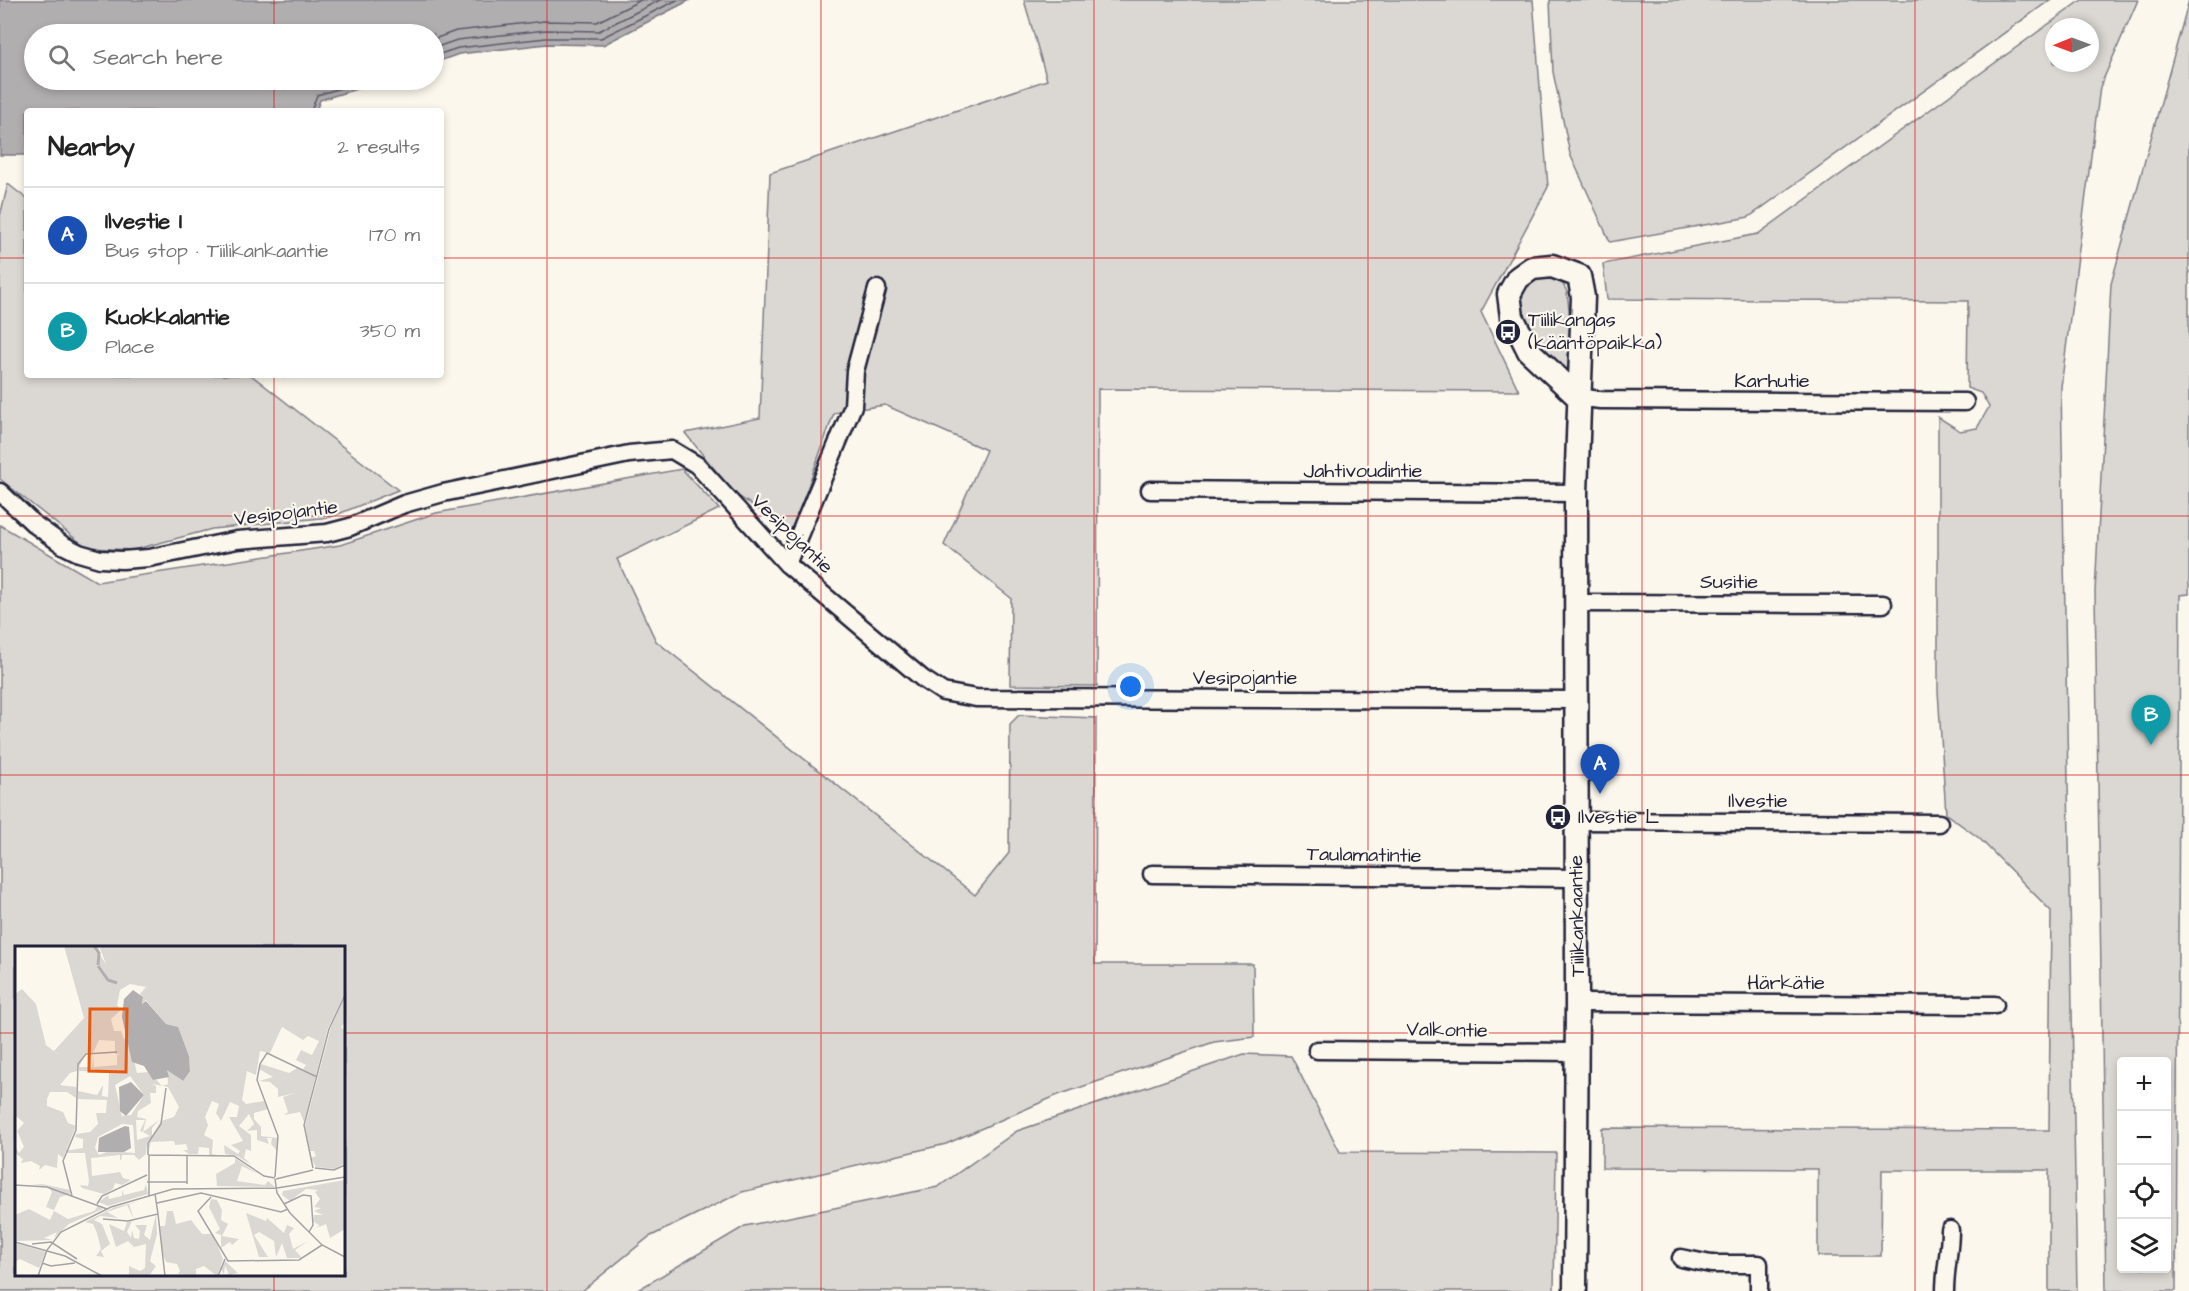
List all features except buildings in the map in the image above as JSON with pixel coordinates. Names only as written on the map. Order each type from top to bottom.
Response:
[{"type":"street","name":"Tiilikankaantie","points":[[1575,1291],[1578,1004],[1576,493],[1583,297],[1579,276],[1552,266],[1532,268],[1518,278],[1509,294],[1512,317],[1529,351],[1578,397]]},
{"type":"street","points":[[787,564],[853,406],[855,371],[877,289]]},
{"type":"street","name":"Karhutie","points":[[1578,397],[1600,400],[1965,402]]},
{"type":"street","name":"Vesipojantie","points":[[0,492],[34,524],[63,545],[79,553],[100,559],[122,560],[149,558],[237,540],[327,533],[350,527],[404,504],[442,493],[629,454],[672,450],[697,465],[787,564],[923,680],[943,692],[975,698],[1576,700]]},
{"type":"street","name":"Jahtivoudintie","points":[[1150,490],[1576,493]]},
{"type":"street","name":"Susitie","points":[[1576,603],[1883,603]]},
{"type":"street","name":"Ilvestie","points":[[1576,821],[1939,823]]},
{"type":"street","name":"Taulamatintie","points":[[1152,874],[1576,878]]},
{"type":"street","name":"Härkätie","points":[[1578,1004],[1995,1005]]},
{"type":"street","name":"Valkontie","points":[[1317,1050],[1577,1052]]},
{"type":"street","points":[[1945,1291],[1945,1267],[1950,1249],[1950,1230]]},
{"type":"street","points":[[1681,1258],[1711,1264],[1759,1264],[1759,1291]]},
{"type":"shaded area","points":[[1024,0],[1533,0],[1548,187],[1481,312],[1519,391],[1098,389],[1097,686],[1010,685],[1011,598],[944,545],[986,450],[885,405],[834,413],[792,532],[734,493],[685,433],[760,418],[770,173],[1047,80]]},
{"type":"shaded area","points":[[1550,0],[2050,0],[1749,217],[1610,242],[1570,154],[1553,72]]},
{"type":"shaded area","points":[[2082,0],[2138,0],[2100,87],[2061,387],[2077,1291],[2049,1291],[2049,1170],[1882,1170],[1881,1256],[1818,1256],[1818,1169],[1602,1168],[1602,1128],[2049,1130],[2051,911],[1979,838],[1946,814],[1938,691],[1938,417],[1960,431],[1977,428],[1989,407],[1981,393],[1967,388],[1968,301],[1607,299],[1603,264],[1758,234],[2045,27],[2045,72],[2099,72],[2099,18],[2057,18]]},
{"type":"shaded area","points":[[2189,0],[2189,594],[2180,595],[2176,1291],[2106,1291],[2095,592],[2111,284]]},
{"type":"shaded area","points":[[8,184],[24,197],[24,378],[255,378],[398,490],[331,517],[212,529],[133,550],[87,548],[0,479],[0,216]]},
{"type":"shaded area","points":[[1533,276],[1559,277],[1567,292],[1571,327],[1571,378],[1532,342],[1522,325],[1520,302],[1524,288]]},
{"type":"shaded area","points":[[682,469],[719,509],[617,559],[656,641],[975,895],[1009,853],[1010,724],[1019,715],[1096,718],[1095,964],[1253,964],[1254,1037],[1214,1042],[1058,1095],[946,1144],[742,1192],[649,1237],[582,1291],[0,1291],[0,525],[97,582],[340,545],[436,513]]},
{"type":"shaded area","points":[[1244,1054],[1291,1056],[1340,1152],[1556,1153],[1554,1291],[636,1291],[745,1226],[938,1187],[1017,1131]]},
{"type":"water","points":[[0,0],[690,0],[603,45],[547,44],[459,54],[444,59],[444,24],[24,24],[24,90],[353,90],[320,100],[317,108],[24,108],[24,155],[0,155]]},
{"type":"place","name":"Tiilikangas (kääntöpaikka)","points":[[1508,332]]},
{"type":"place","name":"Kuokkalantie","points":[[2151,745]]},
{"type":"place","name":"Ilvestie I","points":[[1600,794]]},
{"type":"place","name":"Ilvestie L","points":[[1558,817]]}]
